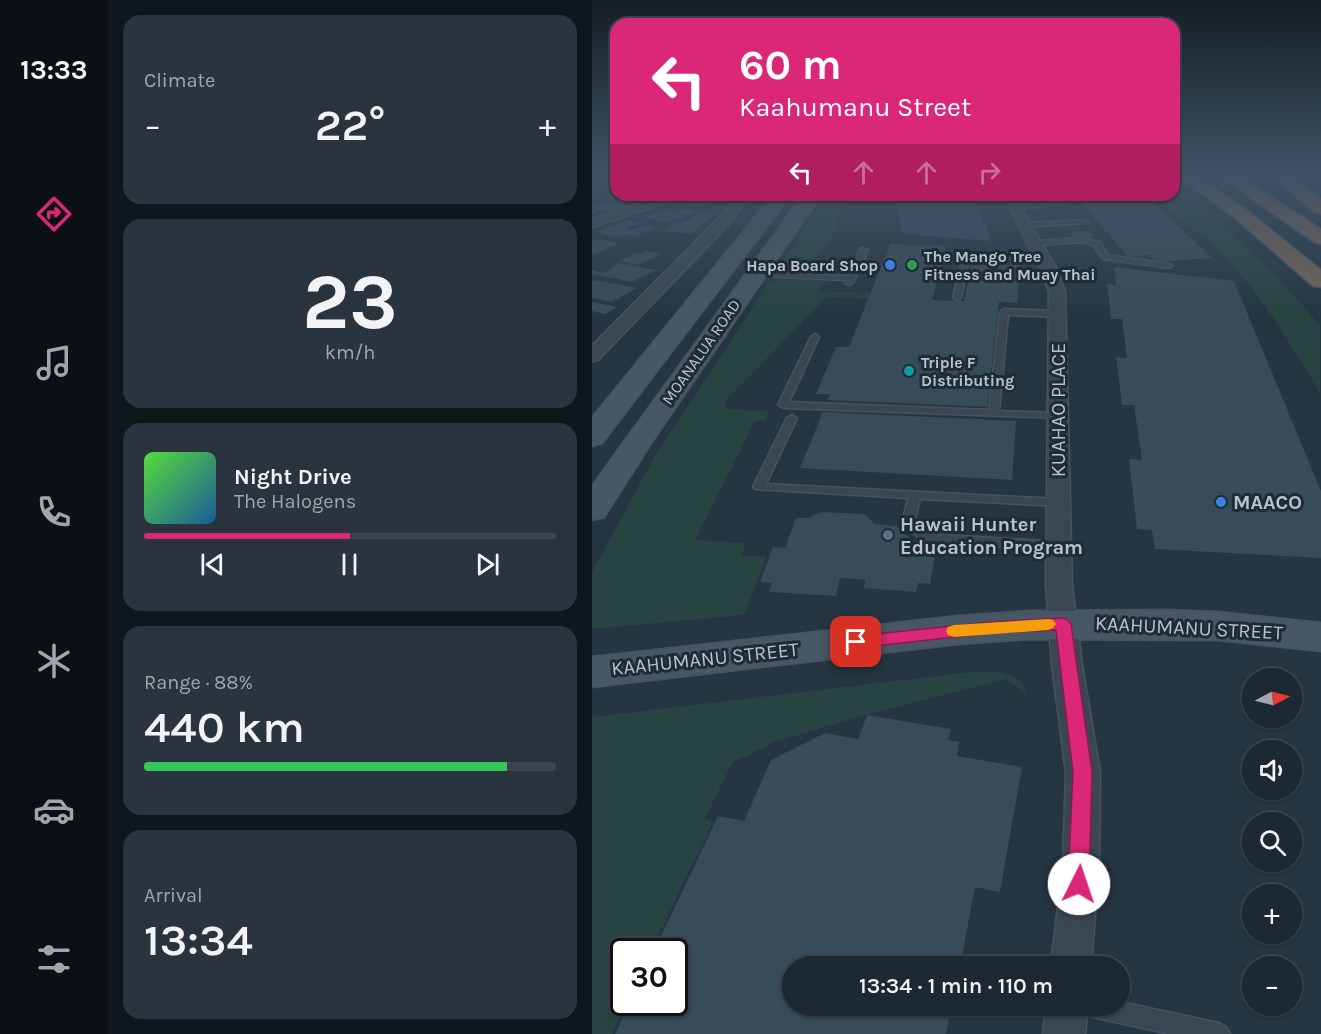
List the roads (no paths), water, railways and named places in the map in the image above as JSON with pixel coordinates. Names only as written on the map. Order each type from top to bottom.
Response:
[{"type":"highway","points":[[1249,221],[1321,281]]},
{"type":"highway","points":[[1296,221],[1321,238]]},
{"type":"main road","name":"MOANALUA ROAD","points":[[592,437],[761,221]]},
{"type":"main road","name":"MOANALUA ROAD","points":[[592,510],[643,433],[793,221]]},
{"type":"main road","name":"KAAHUMANU STREET","points":[[592,672],[958,630],[1063,624],[1218,627],[1321,637]]},
{"type":"street","points":[[596,347],[724,221]]},
{"type":"street","name":"KUAHAO PLACE","points":[[1023,221],[1057,291],[1058,585],[1080,744],[1083,784],[1081,864],[1072,956]]},
{"type":"street","points":[[1064,1034],[1066,1016]]},
{"type":"lane","points":[[956,298],[966,256],[1038,250],[1083,240],[1097,244],[1106,257],[1169,266]]},
{"type":"lane","points":[[756,274],[850,281],[864,250]]},
{"type":"lane","points":[[994,414],[1004,312],[1057,314]]},
{"type":"lane","points":[[815,337],[783,405],[1057,416]]},
{"type":"lane","points":[[792,418],[759,487],[1058,503]]},
{"type":"lane","points":[[915,495],[908,524],[927,538],[1058,546]]},
{"type":"lane","points":[[1130,1015],[1219,1034]]},
{"type":"place","name":"Hapa Board Shop","points":[[890,265]]},
{"type":"place","name":"The Mango Tree Fitness and Muay Thai","points":[[912,265]]},
{"type":"place","name":"Triple F Distributing","points":[[909,371]]},
{"type":"place","name":"MAACO","points":[[1221,502]]},
{"type":"place","name":"Hawaii Hunter Education Program","points":[[888,535]]}]
